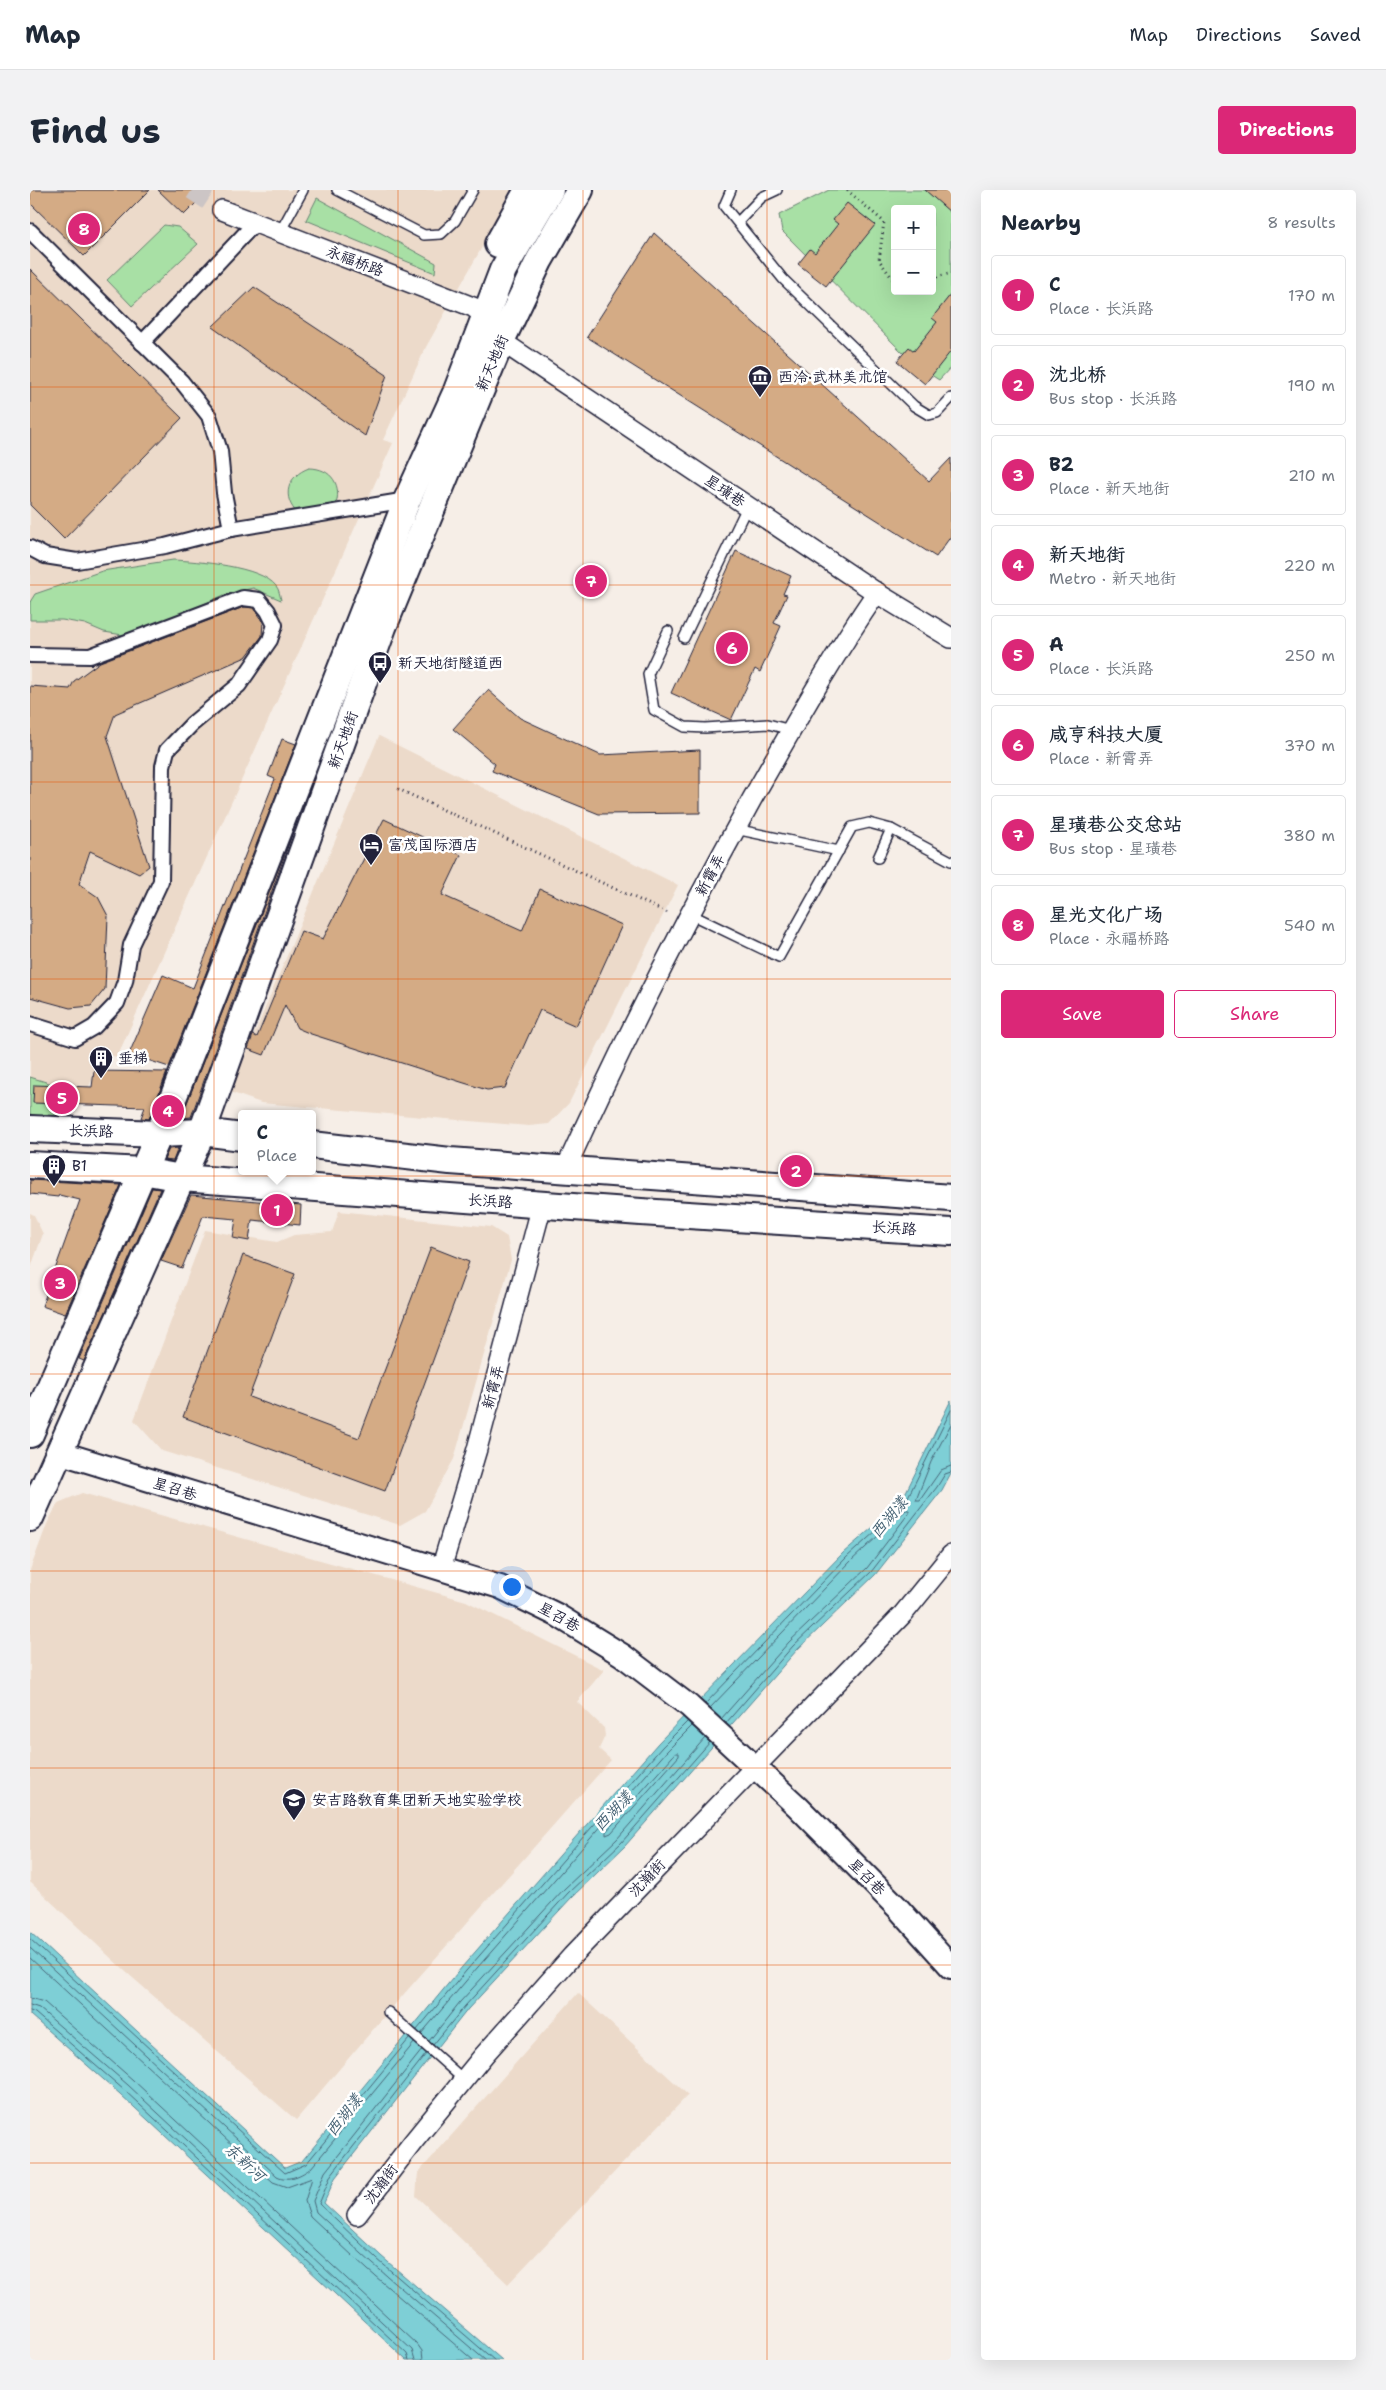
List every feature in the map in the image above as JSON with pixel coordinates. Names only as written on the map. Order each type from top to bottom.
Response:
[{"type":"main road","points":[[479,312],[484,271],[528,190]]},
{"type":"main road","name":"新天地街","points":[[30,1434],[159,1134],[407,500],[456,393],[479,312],[550,190]]},
{"type":"main road","name":"新天地街","points":[[30,1518],[202,1132],[383,627],[501,340],[539,261],[580,190]]},
{"type":"main road","name":"长浜路","points":[[30,1130],[159,1134],[202,1132],[238,1136]]},
{"type":"main road","points":[[316,1145],[450,1161],[951,1198]]},
{"type":"main road","name":"长浜路","points":[[30,1164],[143,1171],[181,1178],[542,1205],[951,1232]]},
{"type":"street","name":"永福桥路","points":[[222,210],[479,312]]},
{"type":"street","points":[[142,343],[256,222]]},
{"type":"street","points":[[30,231],[182,382],[209,416],[220,451],[224,493],[231,528]]},
{"type":"street","name":"星璜巷","points":[[501,340],[747,506],[877,592],[951,638]]},
{"type":"street","points":[[32,554],[77,561],[166,546],[231,528],[407,500]]},
{"type":"street","name":"新霄弄","points":[[565,1170],[615,1060],[735,830],[811,694],[877,592]]},
{"type":"street","points":[[30,656],[90,656],[243,598],[259,600],[268,611],[275,625],[270,640],[239,685],[192,724],[167,750],[162,766],[161,880],[131,945],[125,981],[117,1002],[94,1027],[75,1038],[30,1024]]},
{"type":"street","name":"新霄弄","points":[[441,1569],[477,1449],[542,1205]]},
{"type":"street","name":"星召巷","points":[[58,1452],[500,1587],[557,1614],[622,1655],[689,1706],[798,1808],[878,1887],[951,1967]]},
{"type":"street","name":"沈瀚街","points":[[357,2215],[458,2075],[903,1614],[951,1555]]},
{"type":"lane","points":[[280,232],[303,190]]},
{"type":"lane","points":[[336,190],[424,235],[441,234],[455,221],[473,190]]},
{"type":"lane","points":[[731,190],[724,206],[784,279],[914,406],[929,415],[938,413],[951,398]]},
{"type":"lane","points":[[738,222],[762,197],[777,190]]},
{"type":"lane","points":[[684,638],[747,506]]},
{"type":"lane","points":[[668,631],[648,674],[654,710],[685,727],[705,728],[768,724],[791,730]]},
{"type":"lane","points":[[688,918],[779,957],[852,827],[869,823],[891,829],[951,861]]},
{"type":"lane","points":[[878,858],[891,829]]},
{"type":"lane","points":[[735,830],[839,851]]},
{"type":"lane","points":[[388,2012],[458,2075]]},
{"type":"path","points":[[847,190],[884,222],[879,260],[891,276]]},
{"type":"path","points":[[936,277],[951,273]]},
{"type":"path","points":[[398,789],[688,918]]},
{"type":"shaded area","points":[[30,190],[514,190],[426,347],[383,440],[393,443],[117,1057],[104,1054],[87,1091],[57,1121],[30,1113]]},
{"type":"shaded area","points":[[379,736],[678,885],[569,1103],[549,1124],[529,1126],[261,1103],[230,1092]]},
{"type":"shaded area","points":[[339,1211],[491,1227],[507,1237],[511,1260],[454,1459],[425,1511],[400,1525],[162,1451],[134,1420],[205,1230],[277,1242],[294,1235],[332,1232]]},
{"type":"shaded area","points":[[30,1213],[34,1215],[43,1234],[30,1270]]},
{"type":"shaded area","name":"安吉路教育集团新天地实验学校","points":[[82,1493],[466,1601],[604,1670],[577,1702],[604,1728],[605,1736],[599,1749],[611,1760],[388,2012],[296,2120],[126,1972],[30,1882],[30,1570],[47,1524],[58,1503]]},
{"type":"shaded area","points":[[578,1993],[688,2095],[508,2284],[416,2196],[418,2173]]},
{"type":"green space","points":[[829,190],[951,190],[951,367],[939,380],[914,364],[782,231],[779,215]]},
{"type":"green space","points":[[317,198],[436,263],[435,273],[306,220]]},
{"type":"green space","points":[[164,225],[178,227],[198,244],[132,306],[107,280]]},
{"type":"green space","points":[[309,468],[324,471],[334,480],[338,492],[337,499],[335,507],[298,514],[289,501],[289,488],[296,476]]},
{"type":"green space","points":[[173,560],[228,566],[257,574],[268,579],[276,586],[281,600],[253,588],[224,595],[179,615],[123,635],[104,632],[85,624],[62,620],[30,620],[30,602],[35,594],[102,571]]},
{"type":"green space","points":[[30,1077],[65,1088],[70,1097],[67,1112],[57,1121],[30,1114]]},
{"type":"water","points":[[951,1400],[951,1473],[942,1490],[875,1575],[797,1650],[625,1846],[572,1897],[468,2009],[335,2178],[324,2203],[381,2256],[502,2360],[406,2360],[120,2094],[30,2015],[30,1932],[285,2168],[302,2161],[462,1967],[658,1743],[843,1553],[872,1528],[904,1496]]},
{"type":"building","points":[[30,190],[150,190],[84,256],[30,203]]},
{"type":"building","points":[[158,190],[209,190],[184,215]]},
{"type":"building","points":[[925,190],[951,190],[951,213]]},
{"type":"building","points":[[847,203],[875,225],[826,286],[798,264],[810,249],[815,253],[838,224],[833,220]]},
{"type":"building","name":"西泠·武林美术馆","points":[[654,233],[929,481],[951,458],[951,536],[936,557],[587,337]]},
{"type":"building","points":[[30,269],[182,418],[64,539],[30,505]]},
{"type":"building","points":[[254,287],[387,375],[365,436],[212,327]]},
{"type":"building","points":[[951,294],[951,351],[925,384],[897,361],[909,347],[914,351],[937,322],[932,318]]},
{"type":"building","points":[[736,551],[791,576],[783,594],[787,595],[774,623],[781,626],[760,672],[755,669],[731,720],[671,693]]},
{"type":"building","points":[[244,607],[254,608],[263,621],[262,636],[246,657],[115,714],[107,736],[149,866],[139,874],[90,851],[79,884],[98,897],[108,916],[105,989],[91,1006],[70,1008],[30,997],[30,686],[70,689],[74,681],[100,662]]},
{"type":"building","points":[[488,690],[520,718],[600,755],[700,750],[700,813],[599,814],[492,771],[495,764],[453,729]]},
{"type":"building","points":[[282,739],[296,744],[169,1067],[129,1054],[163,975],[193,988],[275,779],[268,776]]},
{"type":"building","points":[[384,819],[461,855],[442,895],[522,931],[540,889],[622,925],[576,1026],[540,1010],[505,1088],[487,1090],[311,1034],[297,1028],[285,1005],[264,1055],[248,1049],[253,1035],[257,1037],[301,931],[323,939]]},
{"type":"building","points":[[297,821],[191,1117],[181,1118]]},
{"type":"building","points":[[94,1071],[167,1072],[149,1119],[141,1118],[145,1107],[33,1103],[34,1085],[92,1087]]},
{"type":"building","points":[[178,1148],[173,1161],[164,1160],[169,1149]]},
{"type":"building","points":[[30,1180],[121,1185],[65,1314],[42,1306],[80,1200],[59,1195],[58,1197],[30,1194]]},
{"type":"building","points":[[152,1188],[160,1189],[84,1361],[79,1359]]},
{"type":"building","points":[[191,1195],[301,1205],[300,1225],[252,1220],[249,1241],[233,1238],[236,1219],[203,1216],[182,1268],[161,1261]]},
{"type":"building","points":[[431,1247],[469,1262],[385,1491],[183,1417],[243,1255],[295,1274],[249,1397],[359,1438]]},
{"type":"tunnel","points":[[192,190],[222,210]]},
{"type":"place","name":"星光文化广场","points":[[84,229]]},
{"type":"place","name":"西泠·武林美术馆","points":[[760,398]]},
{"type":"place","name":"星璜巷公交总站","points":[[591,581]]},
{"type":"place","name":"咸亨科技大厦","points":[[732,648]]},
{"type":"place","name":"新天地街隧道西","points":[[380,684]]},
{"type":"place","name":"富茂国际酒店","points":[[371,866]]},
{"type":"place","name":"垂梯","points":[[101,1079]]},
{"type":"place","name":"A","points":[[62,1098]]},
{"type":"place","name":"新天地街","points":[[168,1111]]},
{"type":"place","name":"沈北桥","points":[[796,1171]]},
{"type":"place","name":"B1","points":[[54,1187]]},
{"type":"place","name":"C","points":[[277,1210]]},
{"type":"place","name":"B2","points":[[60,1283]]},
{"type":"place","name":"安吉路教育集团新天地实验学校","points":[[294,1821]]},
{"type":"water label","name":"西湖漾","points":[[889,1517]]},
{"type":"water label","name":"西湖漾","points":[[613,1811]]},
{"type":"water label","name":"西湖漾","points":[[344,2115]]},
{"type":"water label","name":"东新河","points":[[245,2162]]}]
